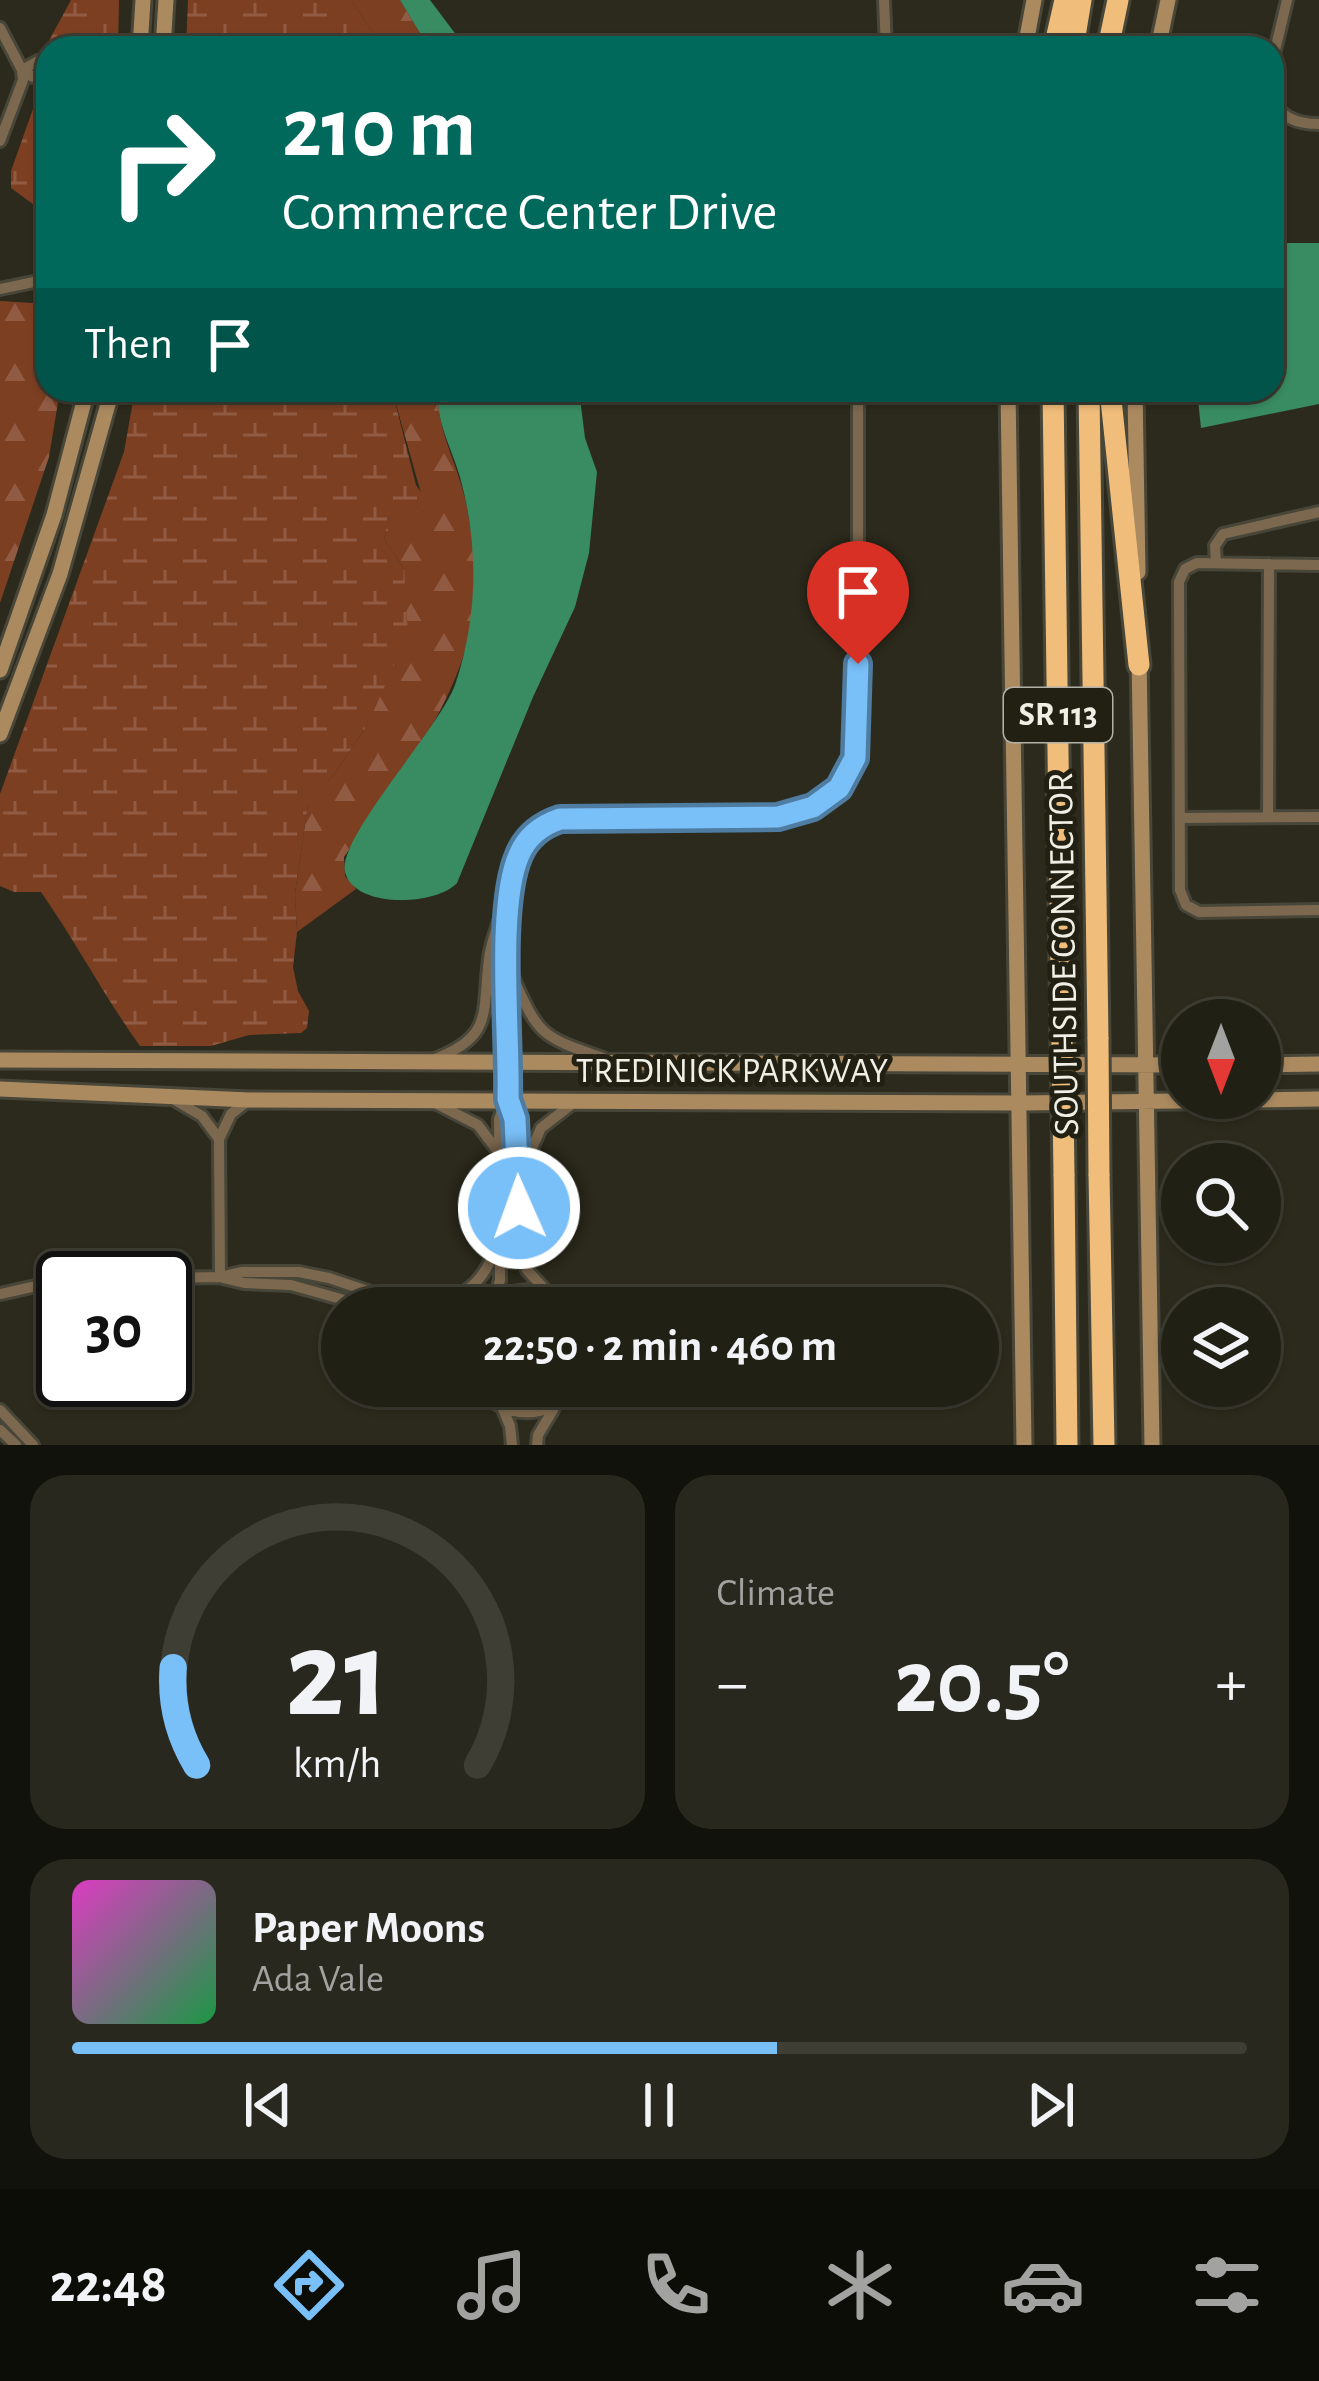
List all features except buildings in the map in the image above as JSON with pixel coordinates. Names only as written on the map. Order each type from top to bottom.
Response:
[{"type":"highway","points":[[1057,36],[1065,0]]},
{"type":"highway","points":[[1075,36],[1081,0]]},
{"type":"highway","points":[[1110,36],[1118,0]]},
{"type":"highway","points":[[1122,36],[1127,0]]},
{"type":"highway","name":"SOUTHSIDE CONNECTOR","points":[[1053,402],[1067,1445]]},
{"type":"highway","name":"SOUTHSIDE CONNECTOR","points":[[1089,402],[1104,1445]]},
{"type":"highway","points":[[1111,402],[1139,665]]},
{"type":"street","points":[[141,36],[143,0]]},
{"type":"street","points":[[164,36],[166,0]]},
{"type":"street","points":[[884,0],[886,36]]},
{"type":"street","points":[[1027,36],[1034,0]]},
{"type":"street","points":[[1160,36],[1168,0]]},
{"type":"street","points":[[1278,36],[1287,0]]},
{"type":"street","points":[[0,28],[23,80],[0,141]]},
{"type":"street","points":[[22,70],[36,62]]},
{"type":"street","points":[[22,70],[36,77]]},
{"type":"street","points":[[1284,112],[1297,123],[1319,124]]},
{"type":"street","points":[[0,289],[36,282]]},
{"type":"street","points":[[0,670],[54,515],[84,402]]},
{"type":"street","points":[[2,724],[6,698],[78,519],[109,402]]},
{"type":"street","points":[[428,1062],[460,1049],[479,1030],[489,953],[519,855],[530,837],[560,819],[778,817],[813,807],[839,788],[858,744],[858,402]]},
{"type":"street","points":[[1008,402],[1024,1445]]},
{"type":"street","points":[[1136,402],[1152,1445]]},
{"type":"street","points":[[1216,563],[1215,546],[1223,534],[1319,512]]},
{"type":"street","points":[[1319,565],[1197,563],[1185,569],[1179,582],[1180,890],[1186,904],[1199,912],[1319,910]]},
{"type":"street","points":[[1268,817],[1269,564]]},
{"type":"street","points":[[1180,818],[1319,817]]},
{"type":"street","points":[[508,894],[508,1099],[515,1119],[522,1253],[527,1270],[543,1287]]},
{"type":"street","points":[[508,967],[540,1031],[616,1063]]},
{"type":"street","name":"TREDINICK PARKWAY","points":[[0,1060],[1161,1064]]},
{"type":"street","points":[[1281,1064],[1319,1064]]},
{"type":"street","name":"TREDINICK PARKWAY","points":[[0,1089],[249,1100],[1022,1103],[1319,1099]]},
{"type":"street","points":[[168,1097],[202,1116],[219,1139]]},
{"type":"street","points":[[427,1099],[478,1125],[498,1152]]},
{"type":"street","points":[[498,1287],[499,1119],[508,1099]]},
{"type":"street","points":[[220,1277],[219,1139],[231,1114],[249,1100]]},
{"type":"street","points":[[518,1181],[541,1128],[556,1112],[580,1100]]},
{"type":"street","points":[[471,1287],[491,1263],[498,1236]]},
{"type":"street","points":[[192,1277],[242,1271],[299,1272],[352,1287]]},
{"type":"street","points":[[220,1277],[321,1293]]},
{"type":"street","points":[[0,1294],[36,1286]]},
{"type":"street","points":[[500,1407],[510,1426],[512,1445]]},
{"type":"street","points":[[502,1409],[532,1413],[550,1407]]},
{"type":"street","points":[[537,1445],[544,1423],[557,1407]]},
{"type":"street","points":[[0,1410],[33,1445]]},
{"type":"street","points":[[0,1430],[16,1445]]},
{"type":"green space","points":[[71,0],[119,0],[118,36],[52,36]]},
{"type":"green space","points":[[188,0],[351,0],[374,36],[186,36]]},
{"type":"green space","points":[[351,0],[400,0],[422,36],[374,36]]},
{"type":"green space","points":[[36,100],[36,206],[11,188],[11,171]]},
{"type":"green space","points":[[0,301],[36,303],[36,402],[58,402],[49,457],[0,603]]},
{"type":"green space","points":[[133,402],[395,402],[416,485],[425,498],[427,511],[389,517],[384,539],[404,569],[408,633],[368,724],[308,804],[295,894],[293,967],[309,1011],[307,1028],[301,1033],[249,1035],[211,1046],[140,1046],[41,892],[14,892],[0,886],[0,794],[124,452]]},
{"type":"green space","points":[[395,402],[438,402],[473,541],[474,609],[466,648],[434,722],[344,857],[345,876],[356,889],[297,932],[295,894],[308,803],[368,724],[404,569],[384,539],[389,516],[426,511]]},
{"type":"shaded area","points":[[400,0],[430,0],[457,36],[422,36]]},
{"type":"shaded area","points":[[1284,243],[1319,243],[1319,404],[1201,428],[1198,402],[1284,402]]},
{"type":"shaded area","points":[[438,402],[580,402],[585,438],[597,472],[589,553],[575,607],[457,883],[432,896],[379,898],[352,884],[345,872],[347,856],[372,809],[455,685],[472,607],[473,555],[466,503]]},
{"type":"route","points":[[519,1208],[515,1119],[508,1099],[508,894],[519,855],[530,837],[560,819],[778,817],[813,807],[839,788],[855,758],[858,664]]}]
